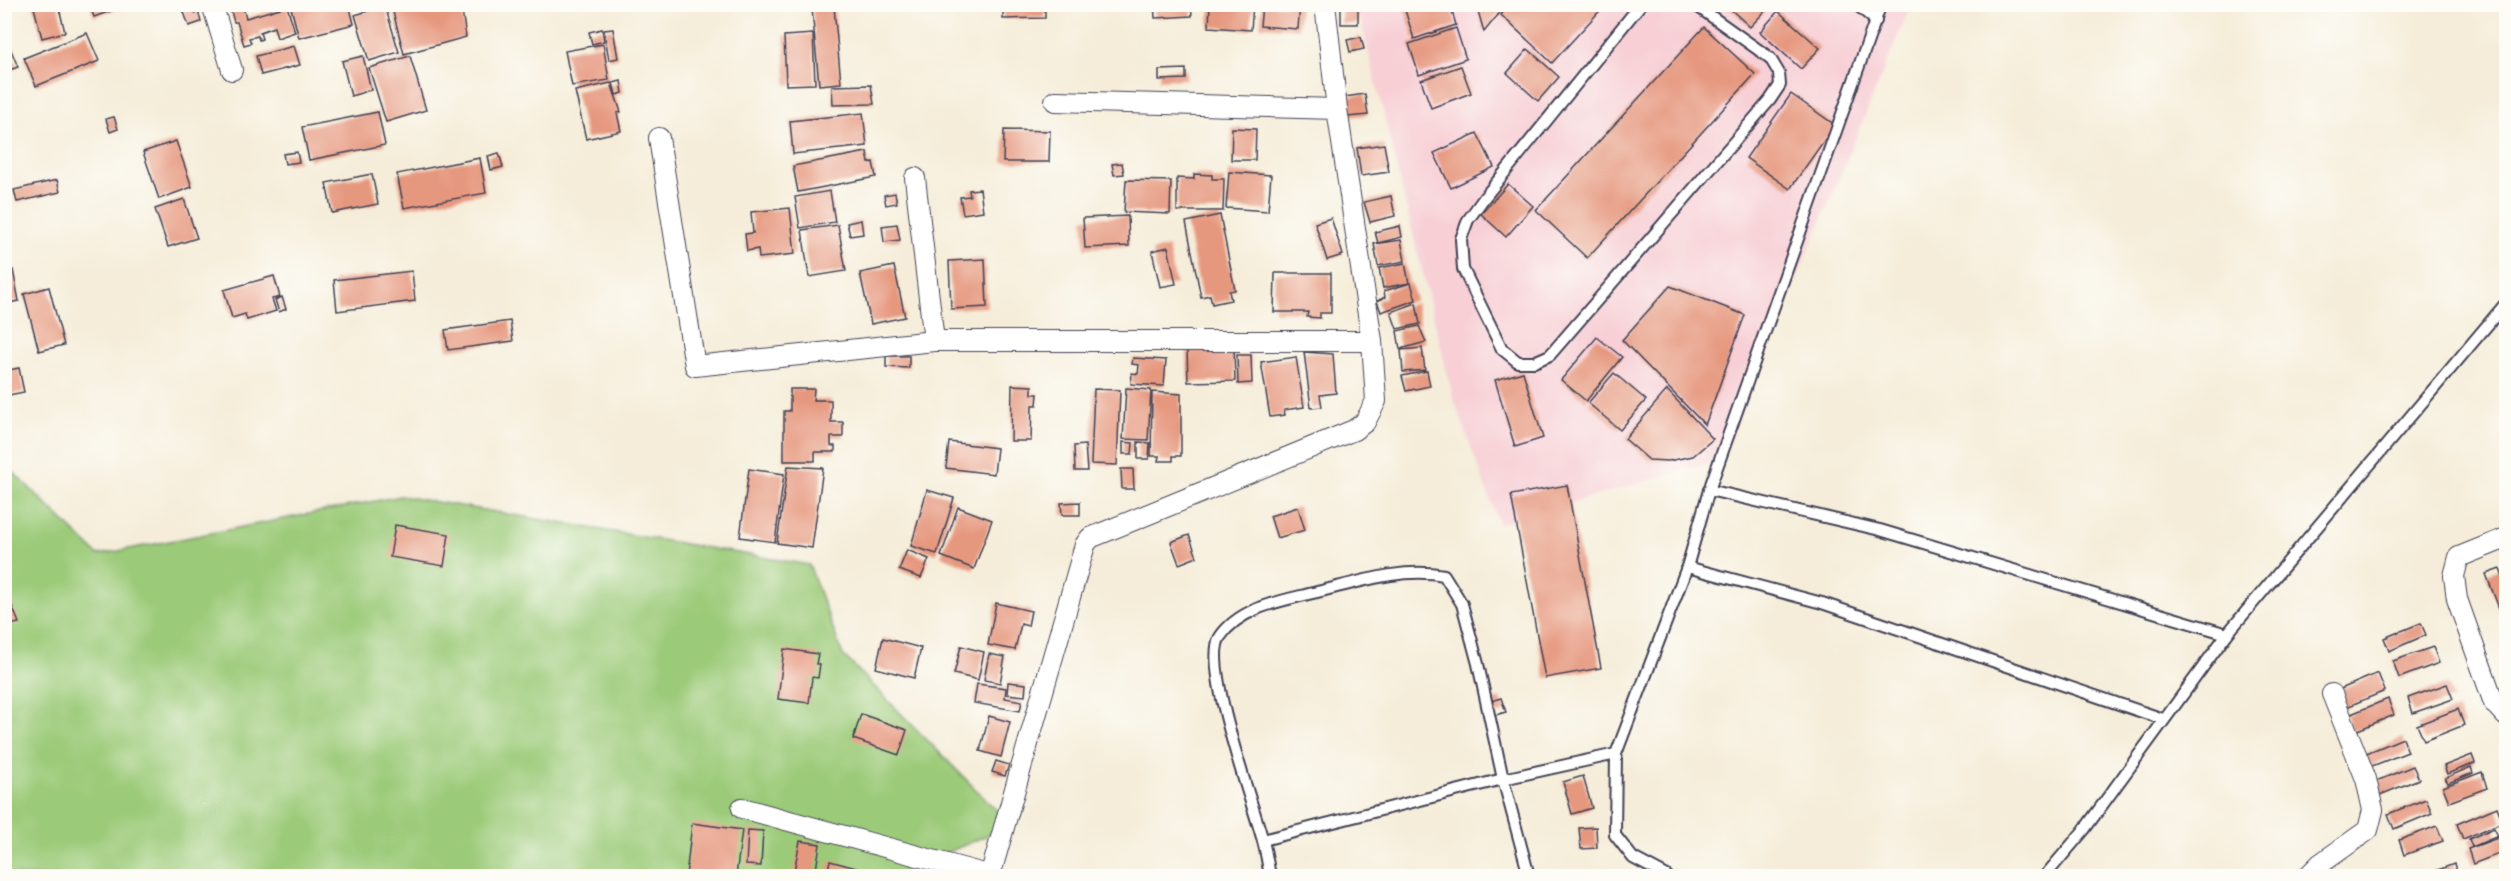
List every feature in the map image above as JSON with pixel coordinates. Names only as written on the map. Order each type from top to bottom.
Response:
[{"type":"street","points":[[212,4],[232,70]]},
{"type":"street","points":[[742,808],[990,876],[1085,544],[1090,538],[1354,430],[1365,423],[1376,401],[1372,341],[1337,109],[1325,4]]},
{"type":"street","points":[[1055,101],[1337,109]]},
{"type":"street","points":[[659,138],[695,366],[934,341],[1372,341]]},
{"type":"street","points":[[915,178],[934,341]]},
{"type":"street","points":[[2506,538],[2459,557],[2454,576],[2457,599],[2494,703],[2506,716]]},
{"type":"street","points":[[2308,876],[2320,864],[2368,830],[2373,810],[2366,779],[2332,694]]},
{"type":"lane","points":[[1641,4],[1484,198],[1468,220],[1461,239],[1463,269],[1502,349],[1518,362],[1534,362],[1550,355],[1770,100],[1780,85],[1779,73],[1770,58],[1694,4]]},
{"type":"lane","points":[[1856,4],[1876,21]]},
{"type":"lane","points":[[1667,876],[1633,858],[1615,835],[1616,754],[1687,567],[1709,490],[1881,4]]},
{"type":"lane","points":[[2045,876],[2084,830],[2227,634],[2506,303]]},
{"type":"lane","points":[[1709,490],[1880,530],[2227,634]]},
{"type":"lane","points":[[1687,567],[1822,603],[2163,719]]},
{"type":"lane","points":[[1270,876],[1263,840],[1222,702],[1216,655],[1219,638],[1236,621],[1269,604],[1389,576],[1423,571],[1444,575],[1462,604],[1479,664],[1503,779],[1529,876]]},
{"type":"lane","points":[[1263,840],[1503,779],[1616,754]]},
{"type":"shaded area","points":[[1357,5],[1911,5],[1722,459],[1499,524],[1453,397]]},
{"type":"green space","points":[[4,463],[98,555],[401,496],[809,565],[843,655],[1011,825],[893,876],[5,876]]},
{"type":"building","points":[[33,4],[58,4],[65,32],[42,38]]},
{"type":"building","points":[[89,4],[127,4],[127,5],[94,17]]},
{"type":"building","points":[[181,4],[195,4],[196,8],[193,9],[195,13],[198,11],[201,22],[189,26]]},
{"type":"building","points":[[229,4],[242,4],[246,18],[287,6],[295,32],[277,38],[274,27],[260,32],[262,39],[259,40],[258,36],[249,38],[251,43],[244,45]]},
{"type":"building","points":[[290,4],[349,4],[354,24],[299,38]]},
{"type":"building","points":[[391,4],[461,4],[466,37],[404,54]]},
{"type":"building","points":[[1003,4],[1045,4],[1045,18],[1003,19]]},
{"type":"building","points":[[1154,4],[1191,4],[1192,16],[1155,18]]},
{"type":"building","points":[[1210,4],[1253,4],[1251,30],[1209,27]]},
{"type":"building","points":[[1341,4],[1358,4],[1358,24],[1341,24]]},
{"type":"building","points":[[1411,4],[1450,4],[1456,25],[1414,39],[1404,7]]},
{"type":"building","points":[[1476,4],[1507,4],[1484,32]]},
{"type":"building","points":[[1510,4],[1606,4],[1552,63],[1501,15]]},
{"type":"building","points":[[1262,5],[1300,5],[1298,29],[1260,26]]},
{"type":"building","points":[[1726,5],[1771,5],[1750,27]]},
{"type":"building","points":[[385,6],[399,52],[369,61],[355,15]]},
{"type":"building","points":[[834,7],[841,83],[819,85],[812,9]]},
{"type":"building","points":[[1778,11],[1820,48],[1801,69],[1760,32]]},
{"type":"building","points":[[1704,27],[1755,74],[1587,258],[1536,210]]},
{"type":"building","points":[[1456,28],[1466,59],[1419,75],[1409,44]]},
{"type":"building","points":[[602,29],[604,41],[592,44],[589,32]]},
{"type":"building","points":[[613,29],[618,58],[609,60],[604,30]]},
{"type":"building","points":[[87,33],[99,61],[36,86],[24,58]]},
{"type":"building","points":[[813,34],[815,84],[786,85],[784,36]]},
{"type":"building","points":[[1361,37],[1364,49],[1350,52],[1347,40]]},
{"type":"building","points":[[603,44],[609,80],[572,86],[565,51]]},
{"type":"building","points":[[294,46],[300,65],[261,75],[256,56]]},
{"type":"building","points":[[1528,49],[1559,77],[1538,101],[1507,73]]},
{"type":"building","points":[[11,50],[18,67],[4,72],[4,52]]},
{"type":"building","points":[[363,56],[371,90],[351,96],[342,61]]},
{"type":"building","points":[[410,56],[426,110],[386,122],[369,68]]},
{"type":"building","points":[[1461,66],[1471,93],[1431,108],[1421,80]]},
{"type":"building","points":[[1186,69],[1186,79],[1159,80],[1159,70]]},
{"type":"building","points":[[621,81],[623,93],[616,95],[613,83]]},
{"type":"building","points":[[611,83],[621,112],[617,113],[621,131],[586,139],[575,91]]},
{"type":"building","points":[[871,85],[874,104],[833,105],[832,86]]},
{"type":"building","points":[[1365,94],[1368,115],[1347,117],[1345,97]]},
{"type":"building","points":[[1791,94],[1835,125],[1790,189],[1746,158]]},
{"type":"building","points":[[378,112],[385,145],[309,160],[302,127]]},
{"type":"building","points":[[863,113],[867,146],[793,154],[790,121]]},
{"type":"building","points":[[114,117],[118,129],[110,132],[106,119]]},
{"type":"building","points":[[1232,128],[1256,129],[1255,160],[1231,160]]},
{"type":"building","points":[[1004,130],[1050,131],[1049,162],[1003,162]]},
{"type":"building","points":[[1477,133],[1494,167],[1451,188],[1434,153]]},
{"type":"building","points":[[176,141],[192,187],[159,199],[143,152]]},
{"type":"building","points":[[1384,144],[1389,172],[1361,176],[1357,148]]},
{"type":"building","points":[[297,152],[299,162],[285,164],[283,154]]},
{"type":"building","points":[[867,152],[869,163],[873,162],[876,177],[798,192],[793,166]]},
{"type":"building","points":[[499,153],[503,167],[491,170],[488,156]]},
{"type":"building","points":[[480,158],[486,193],[404,208],[397,174]]},
{"type":"building","points":[[1122,163],[1124,174],[1114,175],[1112,164]]},
{"type":"building","points":[[1229,172],[1271,175],[1268,211],[1226,208]]},
{"type":"building","points":[[372,174],[378,204],[332,213],[326,183]]},
{"type":"building","points":[[1194,174],[1212,175],[1212,179],[1224,179],[1223,211],[1177,211],[1177,178],[1194,179]]},
{"type":"building","points":[[57,180],[60,192],[17,202],[14,190]]},
{"type":"building","points":[[1126,180],[1171,181],[1170,214],[1124,212]]},
{"type":"building","points":[[1508,184],[1533,206],[1506,237],[1481,214]]},
{"type":"building","points":[[980,189],[983,211],[963,214],[960,197],[970,196],[969,190]]},
{"type":"building","points":[[830,191],[835,222],[800,228],[795,197]]},
{"type":"building","points":[[895,193],[897,203],[886,205],[884,195]]},
{"type":"building","points":[[1391,196],[1395,216],[1370,222],[1364,202]]},
{"type":"building","points":[[184,199],[197,238],[168,247],[155,209]]},
{"type":"building","points":[[790,208],[795,254],[759,258],[758,249],[747,251],[745,234],[753,233],[751,212]]},
{"type":"building","points":[[1220,215],[1235,290],[1229,291],[1231,300],[1212,304],[1210,295],[1201,297],[1186,222]]},
{"type":"building","points":[[1128,216],[1129,246],[1085,248],[1083,218]]},
{"type":"building","points":[[1331,218],[1343,255],[1327,260],[1315,223]]},
{"type":"building","points":[[861,220],[863,234],[850,236],[847,223]]},
{"type":"building","points":[[897,224],[900,240],[884,242],[882,226]]},
{"type":"building","points":[[838,225],[846,271],[809,277],[802,230]]},
{"type":"building","points":[[1400,226],[1402,237],[1378,243],[1375,232]]},
{"type":"building","points":[[1401,240],[1405,261],[1378,266],[1374,244]]},
{"type":"building","points":[[1168,247],[1176,284],[1160,287],[1152,251]]},
{"type":"building","points":[[985,259],[987,307],[951,309],[949,261]]},
{"type":"building","points":[[1405,263],[1409,283],[1383,288],[1379,268]]},
{"type":"building","points":[[894,266],[905,317],[871,324],[860,273]]},
{"type":"building","points":[[13,270],[19,301],[9,303],[4,272]]},
{"type":"building","points":[[412,271],[415,301],[337,311],[334,280]]},
{"type":"building","points":[[1275,273],[1331,273],[1331,313],[1320,313],[1320,318],[1307,317],[1308,312],[1274,312]]},
{"type":"building","points":[[274,276],[280,297],[272,299],[276,311],[247,320],[245,314],[232,318],[224,290]]},
{"type":"building","points":[[1411,283],[1416,300],[1381,312],[1377,301],[1385,297],[1384,291]]},
{"type":"building","points":[[1670,286],[1745,315],[1705,425],[1622,340]]},
{"type":"building","points":[[49,287],[64,345],[39,351],[24,294]]},
{"type":"building","points":[[282,297],[286,309],[279,312],[275,300]]},
{"type":"building","points":[[1416,303],[1420,324],[1397,329],[1391,312]]},
{"type":"building","points":[[510,321],[513,341],[448,350],[445,330]]},
{"type":"building","points":[[1419,326],[1426,342],[1400,349],[1397,331]]},
{"type":"building","points":[[1597,337],[1622,357],[1586,401],[1561,380]]},
{"type":"building","points":[[1234,348],[1235,381],[1188,382],[1187,350]]},
{"type":"building","points":[[1422,348],[1425,370],[1403,372],[1401,350]]},
{"type":"building","points":[[1304,352],[1333,354],[1336,393],[1320,395],[1322,407],[1311,408]]},
{"type":"building","points":[[1237,355],[1251,355],[1252,383],[1238,384]]},
{"type":"building","points":[[886,356],[909,356],[909,368],[886,367]]},
{"type":"building","points":[[1296,357],[1304,407],[1284,410],[1285,415],[1270,417],[1261,362]]},
{"type":"building","points":[[1133,358],[1166,360],[1164,386],[1131,384],[1132,373],[1138,374],[1139,365],[1132,364]]},
{"type":"building","points":[[19,368],[24,392],[4,396],[4,371]]},
{"type":"building","points":[[1427,371],[1430,386],[1406,391],[1402,376]]},
{"type":"building","points":[[1523,372],[1543,438],[1515,447],[1495,380]]},
{"type":"building","points":[[1614,373],[1646,400],[1620,430],[1588,403]]},
{"type":"building","points":[[1012,385],[1032,386],[1032,394],[1038,394],[1037,405],[1032,405],[1031,441],[1011,441]]},
{"type":"building","points":[[1126,388],[1151,390],[1148,440],[1123,439]]},
{"type":"building","points":[[790,389],[814,389],[813,400],[831,400],[831,422],[843,422],[843,437],[831,437],[831,446],[835,446],[835,452],[815,452],[815,461],[784,461],[784,411],[790,411]]},
{"type":"building","points":[[1094,389],[1120,390],[1117,465],[1091,464]]},
{"type":"building","points":[[1667,390],[1713,439],[1693,456],[1668,461],[1649,460],[1625,439]]},
{"type":"building","points":[[1152,392],[1181,394],[1181,456],[1173,456],[1173,461],[1158,461],[1159,456],[1151,456]]},
{"type":"building","points":[[949,442],[997,448],[994,474],[946,468]]},
{"type":"building","points":[[1123,442],[1133,443],[1132,454],[1123,454]]},
{"type":"building","points":[[1138,442],[1150,443],[1149,459],[1138,459]]},
{"type":"building","points":[[1085,445],[1087,471],[1075,471],[1074,446]]},
{"type":"building","points":[[788,466],[823,468],[812,548],[777,543]]},
{"type":"building","points":[[749,469],[784,474],[775,542],[740,537]]},
{"type":"building","points":[[1121,469],[1133,469],[1134,489],[1122,489]]},
{"type":"building","points":[[1567,485],[1601,668],[1545,678],[1511,495]]},
{"type":"building","points":[[927,490],[954,498],[937,554],[911,546]]},
{"type":"building","points":[[1080,502],[1080,515],[1062,515],[1061,503]]},
{"type":"building","points":[[958,507],[992,520],[974,569],[941,556]]},
{"type":"building","points":[[1298,507],[1305,530],[1277,538],[1270,516]]},
{"type":"building","points":[[395,525],[449,534],[444,566],[390,557]]},
{"type":"building","points":[[1189,535],[1197,557],[1179,564],[1171,542]]},
{"type":"building","points":[[907,550],[929,559],[921,578],[899,570]]},
{"type":"building","points":[[2500,569],[2506,586],[2506,614],[2502,616],[2486,574]]},
{"type":"building","points":[[4,586],[19,623],[4,626]]},
{"type":"building","points":[[996,603],[1031,611],[1028,626],[1021,624],[1015,650],[988,645]]},
{"type":"building","points":[[2421,623],[2426,635],[2389,651],[2384,638]]},
{"type":"building","points":[[883,638],[921,648],[914,678],[876,668]]},
{"type":"building","points":[[961,646],[984,652],[978,680],[954,674]]},
{"type":"building","points":[[2433,647],[2439,663],[2399,678],[2393,661]]},
{"type":"building","points":[[784,649],[818,654],[816,664],[820,664],[818,678],[812,677],[809,703],[778,699]]},
{"type":"building","points":[[989,654],[1005,657],[1000,683],[984,680]]},
{"type":"building","points":[[2378,673],[2385,691],[2344,708],[2336,691]]},
{"type":"building","points":[[1008,682],[1026,684],[1025,696],[1007,694]]},
{"type":"building","points":[[977,684],[1006,688],[1005,698],[1022,701],[1020,711],[974,703]]},
{"type":"building","points":[[2447,684],[2453,699],[2413,713],[2408,698]]},
{"type":"building","points":[[1501,698],[1506,712],[1492,716],[1488,702]]},
{"type":"building","points":[[2388,699],[2394,715],[2353,732],[2346,716]]},
{"type":"building","points":[[2458,709],[2464,725],[2424,741],[2417,725]]},
{"type":"building","points":[[861,714],[907,730],[899,755],[853,739]]},
{"type":"building","points":[[989,716],[1010,722],[1001,757],[980,751]]},
{"type":"building","points":[[2403,738],[2408,752],[2367,768],[2362,755]]},
{"type":"building","points":[[2472,755],[2475,763],[2447,774],[2444,766]]},
{"type":"building","points":[[996,761],[1009,765],[1005,776],[992,772]]},
{"type":"building","points":[[2413,766],[2419,779],[2380,795],[2374,782]]},
{"type":"building","points":[[2471,767],[2473,773],[2448,783],[2445,778]]},
{"type":"building","points":[[2482,772],[2487,788],[2449,802],[2443,787]]},
{"type":"building","points":[[1583,776],[1592,808],[1572,814],[1563,782]]},
{"type":"building","points":[[2426,799],[2432,813],[2394,829],[2388,814]]},
{"type":"building","points":[[2497,807],[2503,822],[2463,839],[2457,824]]},
{"type":"building","points":[[692,823],[742,830],[736,876],[686,876]]},
{"type":"building","points":[[2437,826],[2443,841],[2404,855],[2399,840]]},
{"type":"building","points":[[1596,827],[1597,848],[1581,849],[1579,828]]},
{"type":"building","points":[[2494,828],[2498,836],[2472,847],[2469,839]]},
{"type":"building","points":[[748,830],[763,831],[761,866],[746,865]]},
{"type":"building","points":[[2506,835],[2506,851],[2473,864],[2468,849]]},
{"type":"building","points":[[800,841],[820,844],[815,876],[793,876]]},
{"type":"building","points":[[830,861],[875,873],[874,876],[826,876]]},
{"type":"building","points":[[2454,864],[2458,875],[2422,876]]}]
